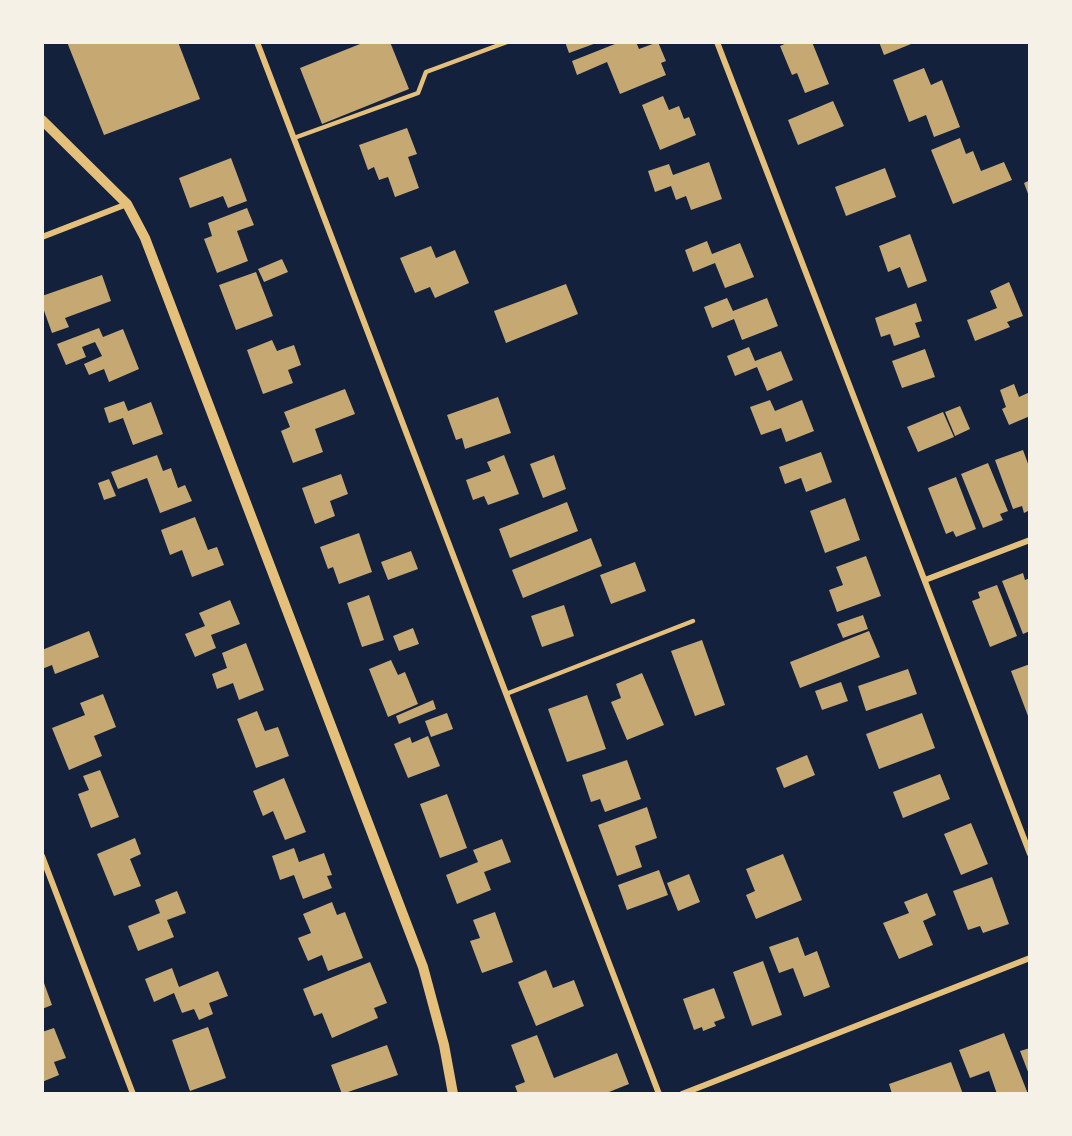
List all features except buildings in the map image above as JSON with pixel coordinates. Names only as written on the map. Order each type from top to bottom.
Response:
[{"type":"street","points":[[257,42],[659,1094]]},
{"type":"street","points":[[717,42],[1030,854]]},
{"type":"street","points":[[42,120],[127,204],[145,238],[423,967],[444,1045],[453,1094]]},
{"type":"street","points":[[42,237],[127,204]]},
{"type":"street","points":[[925,580],[1030,540]]},
{"type":"street","points":[[42,856],[133,1094]]},
{"type":"street","points":[[682,1094],[1030,958]]},
{"type":"lane","points":[[294,138],[418,93],[426,72],[507,42]]},
{"type":"lane","points":[[506,694],[693,621]]}]
